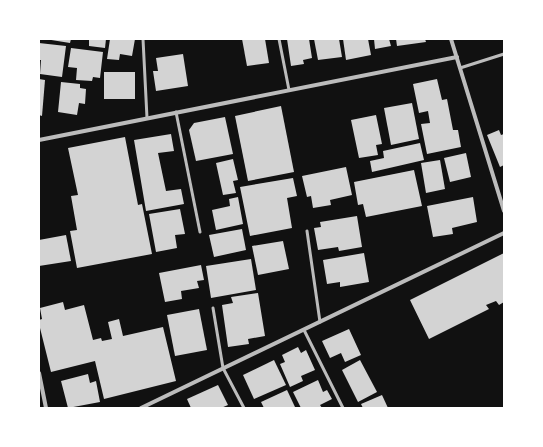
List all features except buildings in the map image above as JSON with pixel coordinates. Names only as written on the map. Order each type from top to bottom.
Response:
[{"type":"street","points":[[452,39],[504,211]]},
{"type":"street","points":[[39,140],[457,57]]},
{"type":"street","points":[[141,408],[504,233]]},
{"type":"street","points":[[39,373],[46,408]]},
{"type":"lane","points":[[143,39],[148,118]]},
{"type":"lane","points":[[279,39],[289,90]]},
{"type":"lane","points":[[460,68],[504,54]]},
{"type":"lane","points":[[176,112],[200,232]]},
{"type":"lane","points":[[307,232],[320,322]]},
{"type":"lane","points":[[213,308],[223,368],[244,408]]},
{"type":"lane","points":[[304,330],[343,408]]}]
